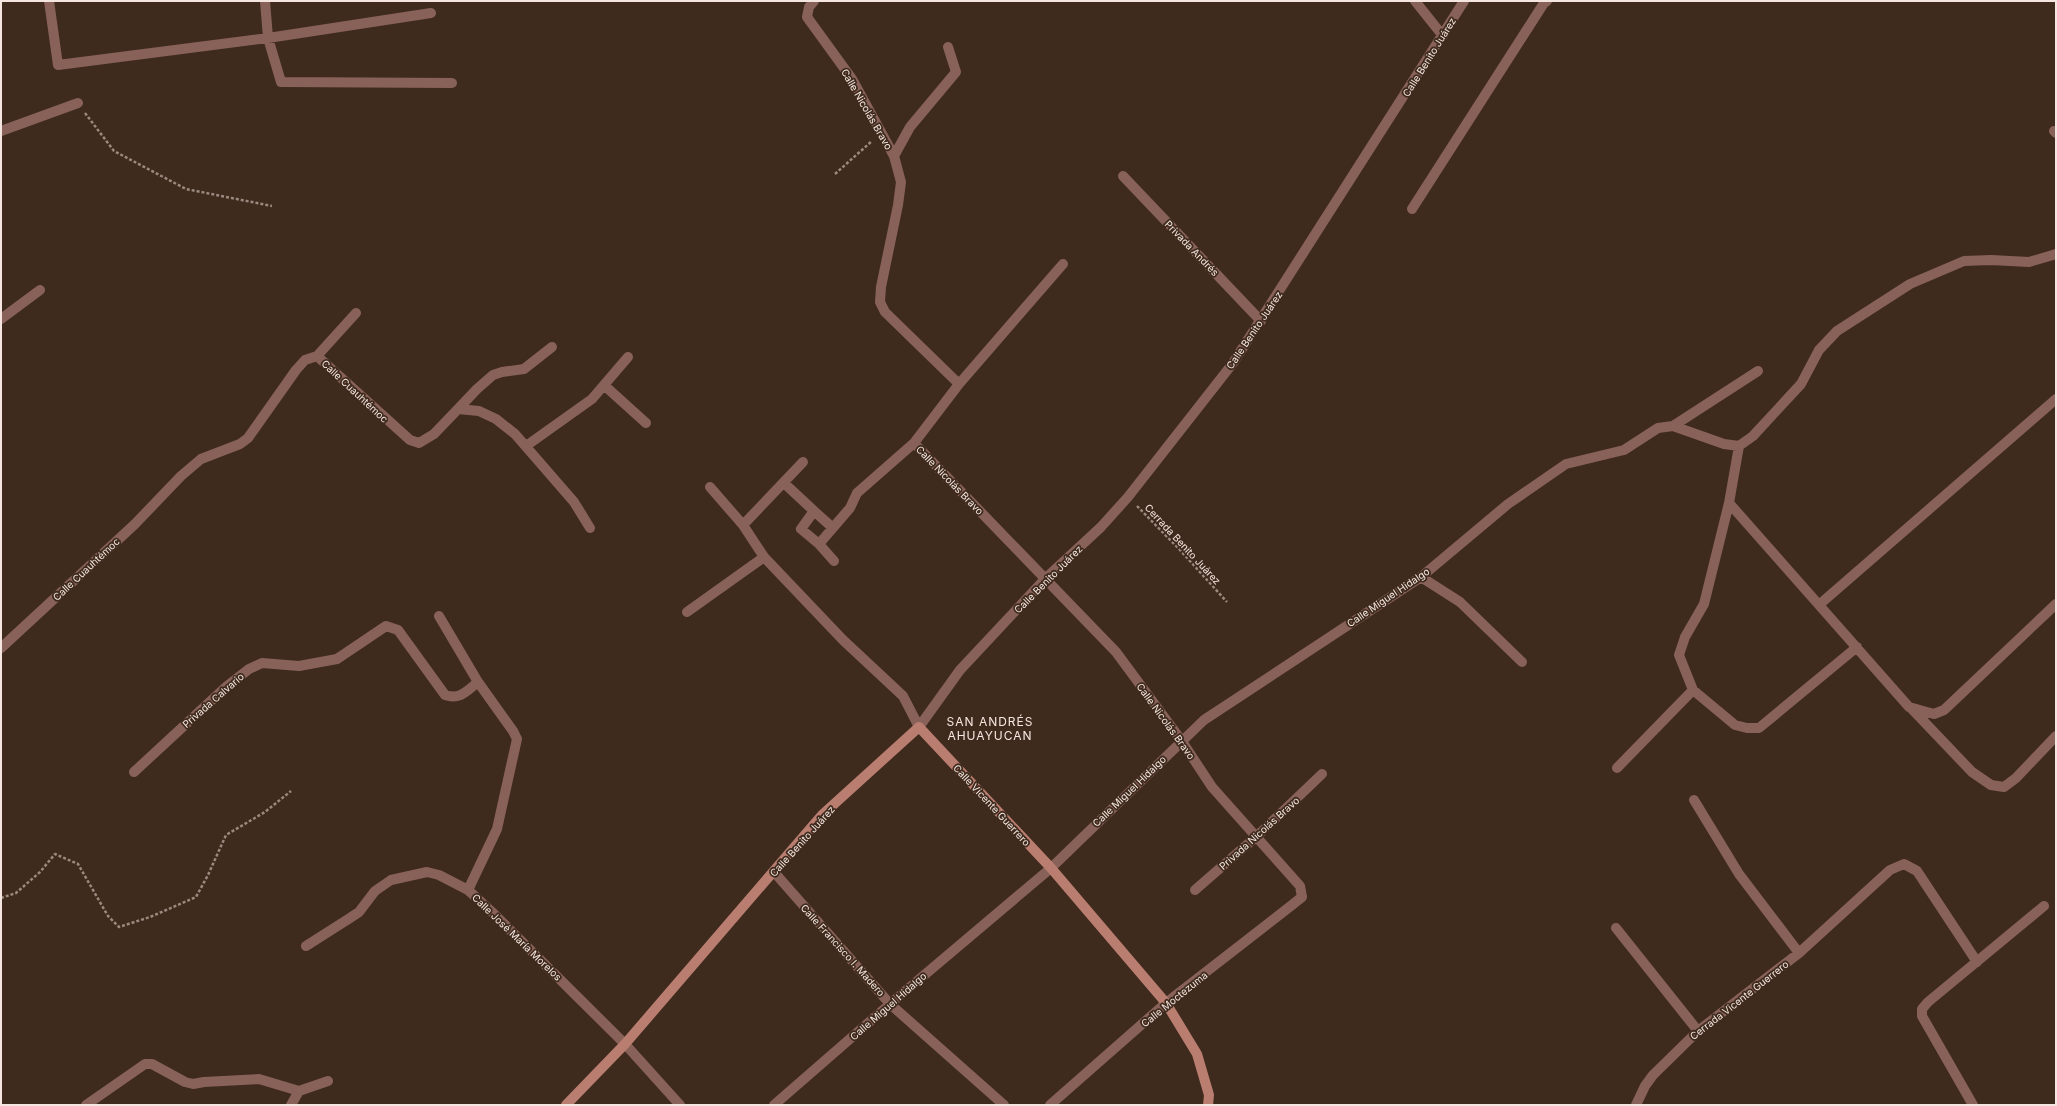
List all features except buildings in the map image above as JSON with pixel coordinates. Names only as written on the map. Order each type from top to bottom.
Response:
[{"type":"street","points":[[49,1],[58,65],[268,38],[431,13]]},
{"type":"street","points":[[265,1],[268,38],[281,82],[452,82]]},
{"type":"street","name":"Calle Nicolás Bravo","points":[[814,1],[809,8],[807,17],[852,79],[894,156],[901,182],[898,205],[881,287],[880,302],[885,312],[959,384],[914,443],[1116,652],[1181,740],[1212,787],[1238,819],[1256,836],[1300,886],[1302,897]]},
{"type":"street","points":[[1415,1],[1443,36]]},
{"type":"street","name":"Calle Benito Juárez","points":[[566,1105],[625,1044],[822,815],[919,727],[960,670],[1046,578],[1101,527],[1128,497],[1233,363],[1464,1]]},
{"type":"street","points":[[1412,209],[1547,1]]},
{"type":"street","points":[[894,156],[910,127],[956,72],[948,47]]},
{"type":"street","points":[[1,131],[78,103]]},
{"type":"street","name":"Privada Andrés","points":[[1123,176],[1261,321]]},
{"type":"street","points":[[1673,426],[1724,444],[1738,446],[1753,436],[1801,384],[1819,350],[1837,331],[1910,284],[1964,261],[1991,260],[2029,262],[2056,254]]},
{"type":"street","points":[[959,384],[1063,264]]},
{"type":"street","points":[[1,319],[40,290]]},
{"type":"street","points":[[317,356],[356,313]]},
{"type":"street","name":"Calle Cuauhtémoc","points":[[1,648],[135,524],[181,476],[201,459],[240,444],[248,438],[296,370],[305,360],[317,356],[410,440],[419,443],[434,434],[477,389],[493,375],[502,372],[524,369],[552,348]]},
{"type":"street","points":[[526,446],[592,399],[605,386],[628,357]]},
{"type":"street","points":[[1673,426],[1758,372]]},
{"type":"street","points":[[605,386],[646,423]]},
{"type":"street","points":[[1820,604],[2056,399]]},
{"type":"street","points":[[458,409],[479,412],[496,419],[526,446],[574,502],[590,528]]},
{"type":"street","name":"Calle Miguel Hidalgo","points":[[774,1105],[890,1004],[1051,868],[1181,740],[1220,707],[1422,576],[1508,504],[1566,464],[1624,450],[1658,428],[1673,426]]},
{"type":"street","points":[[819,544],[850,508],[857,493],[914,443]]},
{"type":"street","points":[[1738,446],[1729,503],[1704,604],[1685,637],[1679,655],[1693,690],[1735,725],[1747,728],[1759,728],[1857,647]]},
{"type":"street","points":[[743,525],[784,484],[803,462]]},
{"type":"street","points":[[784,484],[833,528]]},
{"type":"street","name":"Calle Vicente Guerrero","points":[[710,487],[743,525],[764,557],[843,640],[903,696],[919,727],[1051,868],[1166,1003],[1197,1054],[1209,1100]]},
{"type":"street","points":[[1729,503],[1820,604],[1909,707],[1972,772],[1991,785],[2004,787],[2016,778],[2056,736]]},
{"type":"street","points":[[814,511],[801,529],[819,544],[834,561]]},
{"type":"street","points":[[687,612],[764,557]]},
{"type":"street","points":[[1422,576],[1460,602],[1522,662]]},
{"type":"street","points":[[1909,707],[1934,714],[1944,710],[2056,604]]},
{"type":"street","points":[[439,616],[478,682],[513,731],[517,739],[497,829],[468,890]]},
{"type":"street","name":"Privada Calvario","points":[[134,772],[226,687],[249,669],[262,663],[299,666],[337,659],[386,626],[398,630],[445,694],[453,697],[462,695],[478,682]]},
{"type":"street","points":[[1617,768],[1693,690]]},
{"type":"street","name":"Privada Nicolás Bravo","points":[[1195,890],[1256,836],[1322,774]]},
{"type":"street","points":[[1694,800],[1739,874],[1799,953]]},
{"type":"street","name":"Cerrada Vicente Guerrero","points":[[1636,1105],[1645,1086],[1653,1075],[1698,1031],[1799,953],[1890,870],[1904,864],[1917,871],[1977,962]]},
{"type":"street","name":"Calle José María Morelos","points":[[306,946],[359,912],[375,891],[391,880],[426,872],[440,875],[468,890],[558,975],[625,1044],[680,1105]]},
{"type":"street","name":"Calle Francisco I. Madero","points":[[774,872],[890,1004],[1004,1105]]},
{"type":"street","name":"Calle Moctezuma","points":[[1050,1105],[1166,1003],[1302,897]]},
{"type":"street","points":[[1973,1105],[1922,1016],[1922,1009],[1928,1002],[2044,906]]},
{"type":"street","points":[[1616,928],[1698,1031]]},
{"type":"street","points":[[86,1105],[145,1064],[152,1064],[185,1082],[193,1084],[260,1079],[299,1091],[328,1081]]},
{"type":"street","points":[[291,1105],[299,1091]]},
{"type":"street","points":[[1209,1100],[1215,1105]]},
{"type":"path","points":[[78,103],[114,151],[186,189],[272,206]]},
{"type":"path","points":[[835,174],[882,132]]},
{"type":"path","name":"Cerrada Benito Juárez","points":[[1128,497],[1180,550],[1227,602]]},
{"type":"path","points":[[1,898],[16,893],[40,872],[55,854],[78,864],[108,916],[119,926],[150,917],[196,897],[208,876],[226,835],[264,812],[291,791]]},
{"type":"district","name":"SAN ANDRÉS AHUAYUCAN","points":[[990,729]]}]
